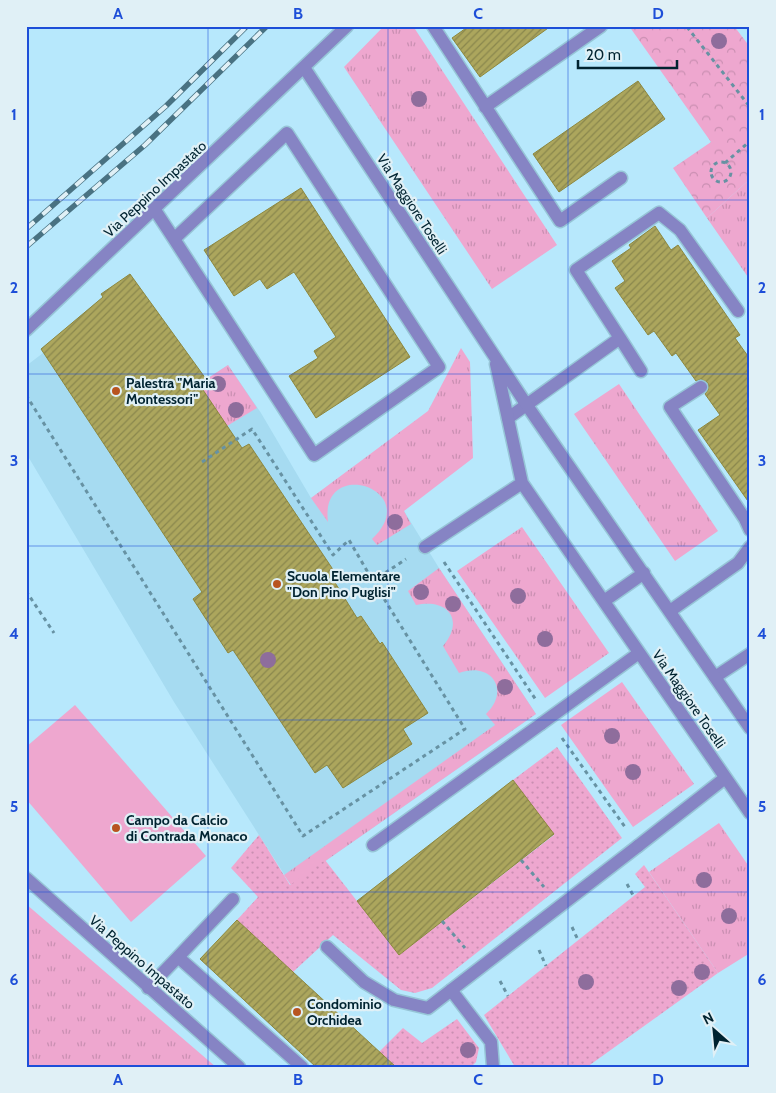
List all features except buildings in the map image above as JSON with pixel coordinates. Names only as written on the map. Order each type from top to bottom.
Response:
[{"type":"street","name":"Via Peppino Impastato","points":[[26,330],[305,68],[347,26]]},
{"type":"street","points":[[485,106],[602,26]]},
{"type":"street","points":[[438,28],[485,106],[560,221],[622,178]]},
{"type":"street","name":"Via Maggiore Toselli","points":[[305,68],[526,404],[750,728]]},
{"type":"street","points":[[155,210],[314,455],[439,367],[287,133],[174,239]]},
{"type":"street","points":[[641,371],[576,270],[659,213],[680,230],[738,311]]},
{"type":"street","points":[[508,418],[620,338]]},
{"type":"street","name":"Via Maggiore Toselli","points":[[494,356],[522,483],[750,813]]},
{"type":"street","points":[[700,387],[670,407],[745,519],[750,530]]},
{"type":"street","points":[[428,545],[522,483]]},
{"type":"street","points":[[670,611],[738,563],[750,546]]},
{"type":"street","points":[[604,601],[644,573]]},
{"type":"street","points":[[373,845],[639,653]]},
{"type":"street","points":[[715,677],[750,654]]},
{"type":"street","points":[[327,947],[364,982],[394,1000],[428,1008],[725,778]]},
{"type":"street","name":"Via Peppino Impastato","points":[[26,878],[239,1067]]},
{"type":"street","points":[[148,988],[233,899]]},
{"type":"street","points":[[178,957],[302,1067]]},
{"type":"street","points":[[451,990],[491,1042],[492,1067]]},
{"type":"path","points":[[687,26],[695,26]]},
{"type":"path","points":[[687,26],[750,107]]},
{"type":"path","points":[[725,163],[730,167],[730,174],[724,182],[717,182],[711,175],[715,164],[725,163],[750,141]]},
{"type":"path","points":[[26,394],[303,836],[464,729],[349,540],[333,555],[252,429],[202,462]]},
{"type":"path","points":[[373,581],[428,545],[545,721],[638,846]]},
{"type":"path","points":[[26,591],[54,633]]},
{"type":"path","points":[[617,831],[624,826]]},
{"type":"path","points":[[521,860],[544,887]]},
{"type":"path","points":[[536,892],[551,881]]},
{"type":"path","points":[[442,921],[464,949],[471,943]]},
{"type":"shaded area","name":"Scuola Elementare \"Don Pino Puglisi\"","points":[[100,299],[170,403],[228,365],[261,413],[311,498],[366,459],[404,511],[439,568],[536,714],[291,885],[174,702],[26,453],[26,366],[43,353],[41,349]]},
{"type":"green space","points":[[384,26],[413,26],[557,245],[492,289],[344,67]]},
{"type":"green space","points":[[629,26],[734,26],[750,47],[750,179],[707,218],[673,168],[711,142]]},
{"type":"green space","points":[[750,179],[750,280],[707,218]]},
{"type":"green space","points":[[461,348],[470,362],[473,458],[404,511],[411,524],[377,545],[372,539],[385,521],[386,506],[379,494],[366,487],[352,485],[339,489],[329,501],[328,522],[311,498],[428,411]]},
{"type":"green space","points":[[228,365],[257,408],[227,426],[199,384]]},
{"type":"green space","points":[[619,384],[718,531],[675,561],[574,414]]},
{"type":"green space","points":[[522,527],[609,653],[545,698],[457,571]]},
{"type":"green space","points":[[439,568],[536,714],[291,885],[284,875],[495,725],[486,714],[497,696],[497,687],[494,680],[488,674],[480,671],[470,670],[459,673],[443,646],[453,628],[453,620],[450,613],[437,605],[416,605],[408,591]]},
{"type":"green space","points":[[622,682],[694,784],[633,827],[561,725]]},
{"type":"green space","name":"Campo da Calcio di Contrada Monaco","points":[[75,705],[206,856],[131,922],[26,799],[26,747]]},
{"type":"green space","points":[[557,747],[622,838],[432,988],[415,993],[401,990],[333,935],[293,972],[237,920],[258,897],[231,868],[259,835],[290,885],[325,860],[399,955],[554,835],[513,780]]},
{"type":"green space","points":[[719,823],[750,868],[750,953],[718,973],[649,872]]},
{"type":"green space","points":[[644,865],[718,973],[587,1067],[515,1067],[484,1015],[645,887],[635,874]]},
{"type":"green space","points":[[26,904],[216,1067],[26,1067]]},
{"type":"green space","points":[[457,1019],[479,1048],[476,1062],[471,1067],[396,1067],[379,1052],[403,1028],[422,1043]]},
{"type":"railway","points":[[26,229],[166,106],[247,26]]},
{"type":"railway","points":[[26,247],[145,145],[267,26]]},
{"type":"place","name":"Palestra \"Maria Montessori\"","points":[[116,391]]},
{"type":"place","name":"Scuola Elementare \"Don Pino Puglisi\"","points":[[277,584]]},
{"type":"place","name":"Campo da Calcio di Contrada Monaco","points":[[116,828]]},
{"type":"place","name":"Condominio Orchidea","points":[[297,1012]]}]
